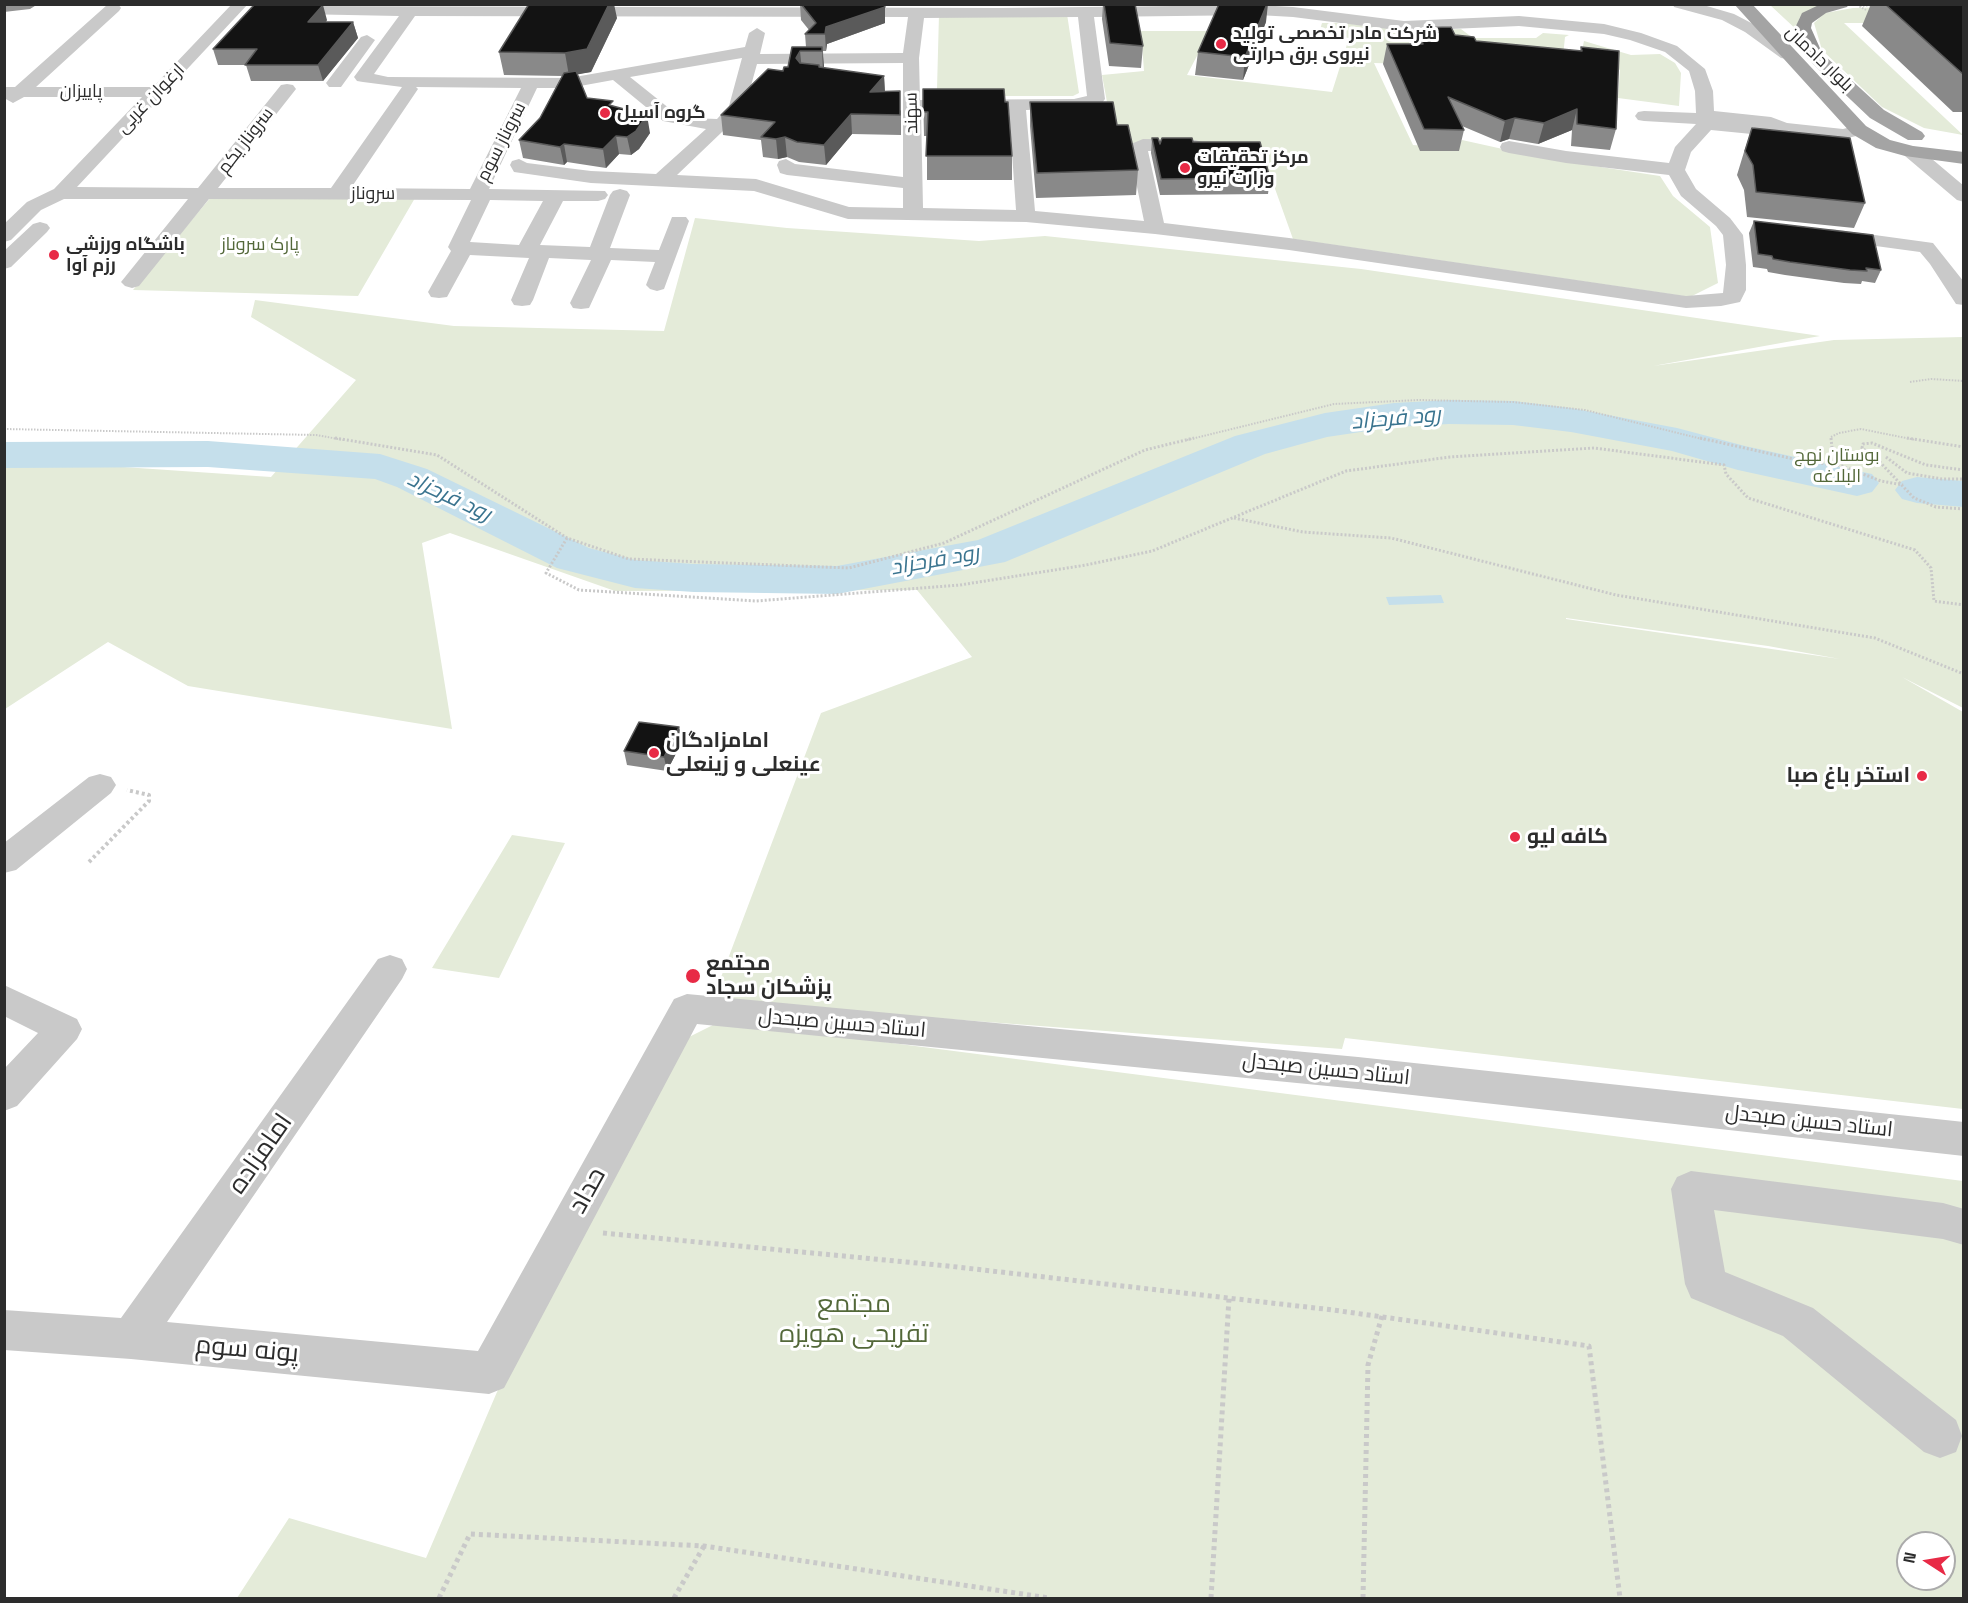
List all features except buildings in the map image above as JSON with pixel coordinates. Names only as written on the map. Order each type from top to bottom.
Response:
[{"type":"highway","points":[[4,7],[30,4]]},
{"type":"highway","points":[[1814,55],[1803,28],[1804,23],[1812,14],[1833,6]]},
{"type":"main road","name":"بلوار دادمان","points":[[1742,4],[1859,130],[1883,144],[1912,152],[1964,158]]},
{"type":"main road","name":"بلوار دادمان","points":[[1762,4],[1876,114],[1917,138],[1964,149]]},
{"type":"main road","points":[[1843,115],[1876,114]]},
{"type":"street","name":"ارغوان غربی","points":[[4,236],[34,206],[61,193],[241,4]]},
{"type":"street","points":[[1680,4],[1728,17],[1751,29],[1786,54]]},
{"type":"street","points":[[4,105],[12,92],[113,8]]},
{"type":"street","points":[[335,83],[389,10]]},
{"type":"street","points":[[411,10],[363,77],[388,82],[568,83],[750,55],[911,58]]},
{"type":"street","points":[[304,11],[1085,12],[1258,10],[1420,27],[1519,21],[1604,29],[1652,41],[1671,50],[1697,69],[1704,91],[1706,120],[1682,151],[1676,170],[1688,192],[1723,222],[1733,235],[1736,266],[1732,297],[1686,302],[1289,244],[1155,228],[1026,216],[848,213],[756,184],[591,177],[521,168],[519,165]]},
{"type":"street","points":[[515,29],[526,11]]},
{"type":"street","points":[[661,180],[738,107],[750,55],[764,12]]},
{"type":"street","name":"سهند","points":[[913,213],[911,58],[917,12]]},
{"type":"street","points":[[912,105],[1074,104],[1096,99],[1085,12]]},
{"type":"street","points":[[1311,33],[1318,15]]},
{"type":"street","points":[[775,73],[798,75]]},
{"type":"street","points":[[617,75],[669,117],[692,123],[721,125]]},
{"type":"street","points":[[889,84],[912,86]]},
{"type":"street","points":[[337,194],[409,88]]},
{"type":"street","name":"سروناز یکم","points":[[132,282],[205,194],[287,89]]},
{"type":"street","name":"سروناز سوم","points":[[464,247],[458,247],[479,195],[529,89]]},
{"type":"street","name":"پاییزان","points":[[12,92],[158,92]]},
{"type":"street","points":[[1017,104],[1026,216]]},
{"type":"street","points":[[1644,116],[1706,120],[1772,131],[1783,128],[1843,134],[1859,130]]},
{"type":"street","points":[[1155,228],[1138,147],[1143,145],[1210,146]]},
{"type":"street","points":[[1509,147],[1566,157],[1676,170]]},
{"type":"street","points":[[1912,152],[1964,196]]},
{"type":"street","points":[[786,165],[787,170],[914,184]]},
{"type":"street","name":"ارغوان غربی","points":[[4,263],[62,205],[61,193]]},
{"type":"street","name":"سروناز","points":[[61,193],[684,196]]},
{"type":"street","points":[[522,300],[535,250],[556,195]]},
{"type":"street","points":[[581,303],[601,253],[620,195]]},
{"type":"street","points":[[4,206],[34,206]]},
{"type":"street","points":[[657,285],[679,221]]},
{"type":"street","points":[[1723,222],[1745,225]]},
{"type":"street","points":[[1812,232],[1926,248],[1938,260],[1964,299]]},
{"type":"street","points":[[439,292],[464,247],[475,250],[535,250],[667,256]]},
{"type":"street","points":[[4,861],[100,785]]},
{"type":"street","name":"امامزاده","points":[[131,1339],[390,969]]},
{"type":"street","points":[[4,999],[63,1029],[4,1095]]},
{"type":"street","name":"استاد حسین صبحدل","points":[[687,1010],[1358,1073],[1964,1139]]},
{"type":"street","name":"حداد","points":[[489,1373],[687,1010]]},
{"type":"street","points":[[1940,1436],[1798,1322],[1706,1284],[1691,1189],[1943,1221],[1964,1227]]},
{"type":"street","name":"پونه سوم","points":[[4,1330],[131,1339],[489,1373]]},
{"type":"path","points":[[1866,10],[1859,6],[1877,5]]},
{"type":"path","points":[[1833,6],[1858,14],[1861,10],[1871,9]]},
{"type":"path","points":[[1910,382],[1931,379],[1964,381]]},
{"type":"path","points":[[4,429],[316,435],[436,455],[567,538],[629,559],[849,568],[944,543],[1145,450],[1334,404],[1419,400],[1513,402],[1585,410],[1746,449],[1842,466],[1881,481],[1903,485]]},
{"type":"path","points":[[1832,448],[1831,437],[1839,433],[1861,429],[1964,447]]},
{"type":"path","points":[[1964,470],[1926,465],[1872,443],[1863,444],[1862,448],[1876,458],[1914,498],[1936,507],[1964,509]]},
{"type":"path","points":[[567,538],[546,573],[579,590],[756,601],[960,585],[1086,565],[1152,551],[1346,471],[1450,457],[1594,448],[1724,465],[1726,474],[1748,498],[1915,550],[1931,568],[1934,601],[1964,605]]},
{"type":"path","points":[[1886,457],[1891,451]]},
{"type":"path","points":[[1876,458],[1886,457],[1907,473],[1942,479],[1964,479]]},
{"type":"path","points":[[1233,517],[1303,532],[1391,538],[1616,595],[1875,638],[1964,674]]},
{"type":"path","points":[[88,862],[149,801],[149,795],[100,785]]},
{"type":"path","points":[[567,1229],[948,1266],[1229,1298],[1382,1316],[1589,1346],[1620,1599]]},
{"type":"path","points":[[1211,1599],[1229,1298]]},
{"type":"path","points":[[1363,1599],[1368,1365],[1382,1316]]},
{"type":"path","points":[[440,1599],[470,1534],[704,1546],[1049,1599]]},
{"type":"path","points":[[674,1599],[704,1546]]},
{"type":"green space","points":[[1770,5],[1824,5],[1800,17],[1797,26],[1799,32]]},
{"type":"green space","points":[[1963,5],[1963,23],[1844,23],[1963,135],[1924,128],[1882,107],[1822,50],[1814,23],[1825,13],[1853,8]]},
{"type":"green space","points":[[939,14],[1067,14],[1079,93],[1073,96],[950,96],[937,89]]},
{"type":"green space","points":[[1322,23],[1344,23],[1409,31],[1410,64],[1374,63],[1413,145],[1457,148],[1462,140],[1548,159],[1660,176],[1673,196],[1710,227],[1718,283],[1690,297],[1293,239],[1259,144],[1144,140],[1116,151],[1102,75],[1144,71],[1141,31],[1210,31],[1187,75],[1332,92],[1349,38],[1319,33]]},
{"type":"green space","points":[[1461,29],[1473,38],[1536,38],[1543,33],[1569,35],[1565,37],[1562,66],[1477,57],[1436,30]]},
{"type":"green space","points":[[1584,41],[1631,55],[1660,54],[1675,63],[1681,73],[1679,106],[1618,98],[1620,70],[1579,64]]},
{"type":"green space","name":"پارک سروناز","points":[[211,197],[415,198],[358,296],[133,290]]},
{"type":"green space","name":"بوستان نهج البلاغه","points":[[695,218],[787,228],[979,241],[1045,236],[1361,269],[1820,336],[1653,366],[1834,340],[1963,337],[1963,708],[1902,677],[1963,712],[1963,1109],[1345,1038],[1342,1049],[712,1001],[821,713],[972,657],[917,590],[615,591],[450,533],[422,543],[452,729],[188,686],[108,642],[5,709],[5,459],[271,477],[356,380],[251,317],[255,300],[454,326],[664,331]],"holes":[[[1566,618],[1768,646],[1840,659]]]},
{"type":"green space","points":[[512,835],[565,843],[499,978],[432,968]]},
{"type":"green space","name":"مجتمع تفریحی هویزه","points":[[721,1021],[1963,1181],[1963,1598],[237,1598],[289,1518],[426,1558],[497,1392],[683,1040]]},
{"type":"water","points":[[1441,595],[1444,603],[1389,605],[1386,597]]},
{"type":"waterway","name":"رود فرحزاد","points":[[4,455],[208,454],[380,467],[412,478],[573,558],[635,574],[694,578],[837,580],[989,552],[1250,445],[1325,425],[1394,415],[1449,412],[1513,413],[1571,420],[1677,440],[1738,457],[1857,483]]},
{"type":"waterway","name":"رود فرحزاد","points":[[1917,490],[1964,494]]},
{"type":"place","name":"شرکت مادر تخصصی تولید نیروی برق حرارتی","points":[[1221,44]]},
{"type":"place","name":"گروه آسیل","points":[[605,113]]},
{"type":"place","name":"مرکز تحقیقات وزارت نیرو","points":[[1185,168]]},
{"type":"place","name":"باشگاه ورزشی رزم آوا","points":[[54,255]]},
{"type":"place","name":"امامزادگان عینعلی و زینعلی","points":[[654,753]]},
{"type":"place","name":"استخر باغ صبا","points":[[1922,776]]},
{"type":"place","name":"کافه لیو","points":[[1515,837]]},
{"type":"place","name":"مجتمع پزشکان سجاد","points":[[693,976]]}]
